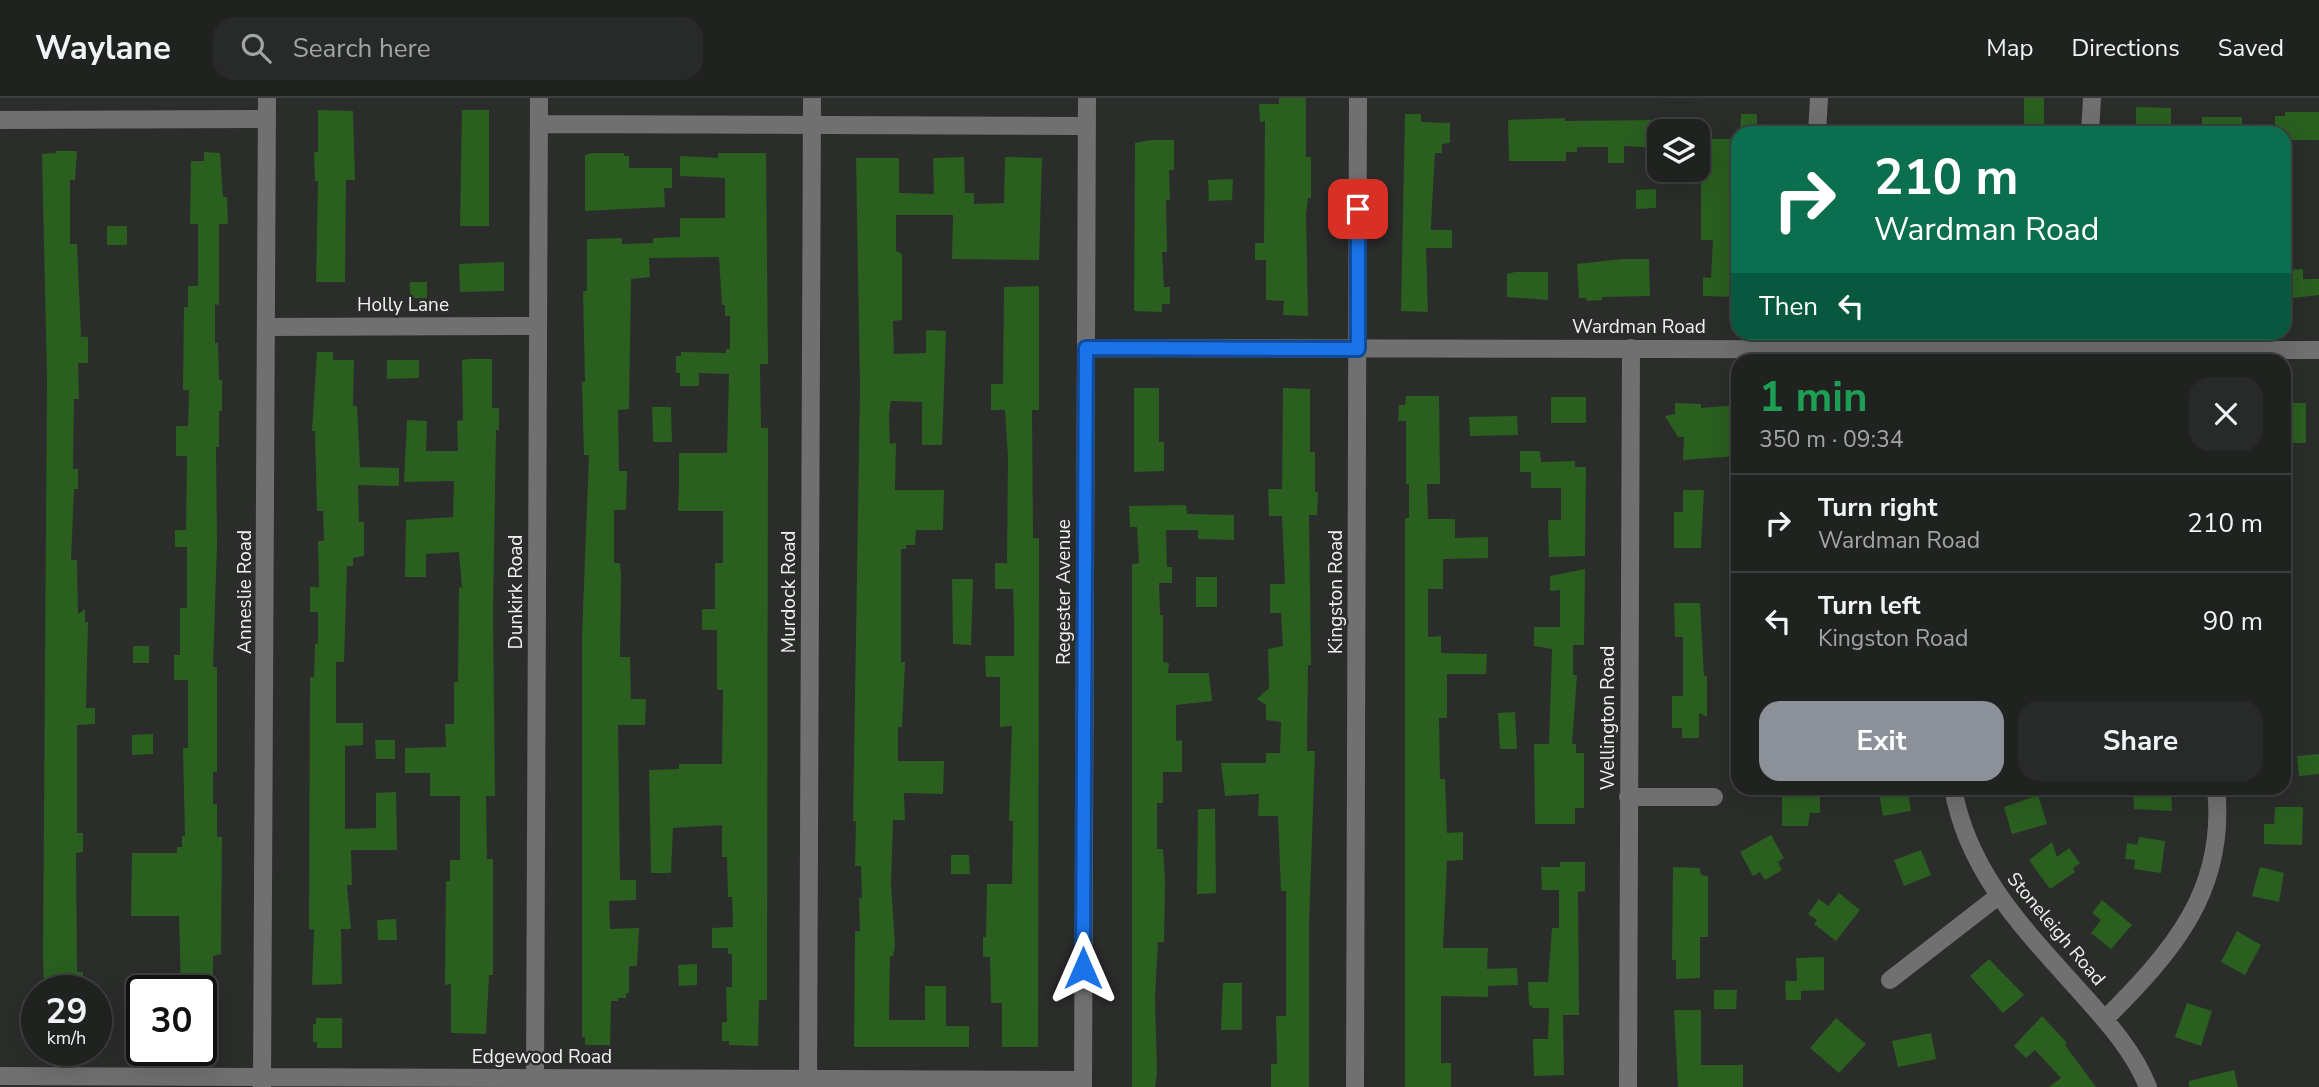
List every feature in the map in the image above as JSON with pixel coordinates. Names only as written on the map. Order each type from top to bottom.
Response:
[{"type":"street","name":"Anneslie Road","points":[[262,1082],[267,98]]},
{"type":"street","name":"Dunkirk Road","points":[[534,1082],[539,98]]},
{"type":"street","name":"Murdock Road","points":[[808,1083],[812,98]]},
{"type":"street","name":"Regester Avenue","points":[[1083,1084],[1087,98]]},
{"type":"street","name":"Kingston Road","points":[[1356,1087],[1359,98]]},
{"type":"street","points":[[1817,126],[1819,98]]},
{"type":"street","points":[[2090,126],[2092,98]]},
{"type":"street","points":[[0,120],[267,119]]},
{"type":"street","points":[[539,124],[1087,126]]},
{"type":"street","name":"Holly Lane","points":[[267,327],[538,326]]},
{"type":"street","name":"Wardman Road","points":[[1086,348],[1806,347],[2319,350]]},
{"type":"street","name":"Wellington Road","points":[[1628,1087],[1631,348]]},
{"type":"street","name":"Stoneleigh Road","points":[[1955,795],[1967,840],[1997,897],[2105,1019],[2129,1050],[2148,1087]]},
{"type":"street","points":[[2105,1019],[2142,982],[2184,932],[2200,903],[2212,866],[2219,811],[2217,795]]},
{"type":"street","points":[[1628,797],[1714,797]]},
{"type":"street","points":[[1890,980],[1997,897]]},
{"type":"street","name":"Edgewood Road","points":[[0,1076],[262,1082],[1083,1084]]},
{"type":"building","points":[[1279,98],[1306,98],[1306,157],[1311,157],[1311,198],[1308,198],[1306,214],[1308,316],[1283,315],[1284,301],[1266,300],[1266,260],[1255,260],[1255,243],[1264,243],[1265,121],[1260,122],[1259,104],[1279,104]]},
{"type":"building","points":[[2024,98],[2044,98],[2044,126],[2024,126]]},
{"type":"building","points":[[2136,107],[2171,108],[2171,126],[2136,126]]},
{"type":"building","points":[[318,110],[353,111],[355,180],[346,180],[345,282],[316,282],[318,181],[315,181],[314,152],[318,152]]},
{"type":"building","points":[[462,110],[489,110],[489,226],[460,226]]},
{"type":"building","points":[[2285,112],[2319,112],[2319,140],[2291,140],[2291,126],[2275,126],[2275,116],[2285,116]]},
{"type":"building","points":[[1405,114],[1421,114],[1421,122],[1450,123],[1450,143],[1442,144],[1442,153],[1435,153],[1431,230],[1452,230],[1452,248],[1426,248],[1428,312],[1401,311]]},
{"type":"building","points":[[1741,114],[1757,114],[1757,126],[1740,126]]},
{"type":"building","points":[[2202,117],[2242,117],[2242,126],[2202,126]]},
{"type":"building","points":[[1508,120],[1647,120],[1647,147],[1624,146],[1624,163],[1608,163],[1608,147],[1577,147],[1577,152],[1566,152],[1566,161],[1509,161]]},
{"type":"building","points":[[1710,139],[1731,139],[1731,297],[1703,296],[1703,277],[1711,278],[1713,240],[1701,240],[1701,182],[1710,182]]},
{"type":"building","points":[[1174,140],[1174,170],[1169,170],[1170,200],[1166,200],[1167,252],[1162,252],[1164,287],[1170,287],[1170,304],[1162,304],[1162,312],[1134,311],[1135,143]]},
{"type":"building","points":[[77,151],[75,180],[70,180],[70,244],[77,244],[81,337],[88,337],[88,363],[78,363],[79,399],[74,399],[73,469],[78,469],[78,489],[74,489],[71,560],[77,560],[78,614],[85,609],[85,622],[88,622],[86,708],[95,708],[95,724],[77,725],[77,833],[83,833],[83,852],[76,853],[77,972],[83,972],[83,975],[44,975],[47,379],[42,154]]},
{"type":"building","points":[[204,152],[220,153],[228,224],[219,224],[219,305],[215,304],[215,343],[218,343],[219,380],[222,380],[222,411],[219,411],[219,447],[216,447],[217,545],[213,667],[217,667],[217,772],[213,772],[213,804],[217,804],[217,837],[222,837],[221,954],[213,956],[213,975],[181,975],[179,916],[131,916],[132,853],[177,853],[177,847],[182,847],[182,836],[185,836],[183,748],[188,748],[188,680],[174,680],[174,655],[180,655],[180,608],[187,608],[187,547],[175,547],[175,530],[186,530],[187,456],[176,456],[176,426],[188,426],[189,390],[183,390],[184,307],[188,307],[188,286],[198,286],[198,224],[190,224],[191,161],[204,161]]},
{"type":"building","points":[[624,153],[624,156],[629,156],[629,168],[672,168],[672,188],[664,188],[665,207],[585,211],[585,155]]},
{"type":"building","points":[[718,153],[766,153],[768,364],[760,364],[761,428],[768,428],[767,1000],[759,1000],[758,1046],[729,1045],[729,1041],[722,1041],[722,1022],[727,1022],[726,987],[732,987],[732,954],[728,954],[728,948],[712,948],[712,928],[733,927],[732,897],[728,897],[727,857],[722,857],[722,825],[673,828],[671,873],[651,873],[649,770],[679,769],[679,764],[722,764],[723,690],[717,690],[717,630],[702,630],[702,609],[715,609],[715,563],[723,563],[723,511],[678,511],[679,453],[727,453],[729,374],[699,373],[699,386],[680,386],[680,373],[676,373],[676,356],[681,356],[681,352],[726,353],[726,349],[730,349],[730,316],[725,316],[725,305],[722,305],[719,257],[649,258],[650,277],[631,279],[629,409],[618,410],[619,471],[627,471],[626,510],[614,510],[614,563],[620,563],[621,575],[620,657],[630,657],[631,699],[646,699],[645,725],[618,725],[620,880],[636,880],[636,900],[609,901],[610,929],[639,928],[637,966],[629,966],[629,993],[626,993],[626,998],[611,1001],[610,1045],[585,1045],[585,1037],[582,1037],[582,637],[589,455],[584,455],[582,382],[585,382],[583,291],[587,291],[587,239],[622,238],[622,244],[653,243],[653,238],[680,237],[680,218],[725,218],[725,178],[680,176],[680,156],[718,158]]},
{"type":"building","points":[[964,157],[965,193],[974,193],[974,204],[1004,203],[1005,157],[1042,158],[1039,260],[952,259],[953,215],[896,215],[896,251],[902,254],[902,320],[893,321],[894,354],[926,353],[926,330],[946,331],[942,445],[922,445],[922,402],[891,401],[889,413],[890,444],[896,443],[895,490],[944,490],[943,530],[916,530],[915,545],[906,545],[906,549],[901,549],[901,662],[905,662],[902,727],[898,727],[898,761],[944,761],[943,794],[904,793],[905,820],[893,820],[891,882],[895,946],[893,956],[890,956],[889,1020],[925,1020],[925,986],[946,986],[946,1026],[969,1026],[969,1047],[854,1047],[855,931],[860,931],[859,898],[862,898],[861,866],[855,866],[856,821],[853,821],[860,388],[856,158],[899,158],[899,193],[934,194],[933,158]]},
{"type":"building","points":[[1233,179],[1232,200],[1209,201],[1208,180]]},
{"type":"building","points":[[1656,189],[1656,208],[1636,209],[1636,190]]},
{"type":"building","points":[[107,226],[127,226],[127,245],[107,245]]},
{"type":"building","points":[[1649,259],[1650,296],[1602,297],[1602,300],[1587,301],[1586,298],[1579,298],[1577,264]]},
{"type":"building","points":[[504,262],[504,291],[460,292],[459,264]]},
{"type":"building","points":[[2303,269],[2303,279],[2319,279],[2319,295],[2291,298],[2291,270]]},
{"type":"building","points":[[1548,272],[1548,300],[1507,297],[1507,274]]},
{"type":"building","points":[[410,282],[427,282],[427,298],[410,298]]},
{"type":"building","points":[[1039,286],[1039,410],[1032,410],[1033,538],[1039,538],[1038,1047],[1002,1047],[1002,1003],[991,1003],[990,957],[983,957],[983,937],[986,937],[987,884],[1012,884],[1013,821],[1009,821],[1012,726],[1000,727],[1000,677],[986,677],[985,656],[1014,656],[1014,619],[1013,589],[995,589],[995,563],[1007,563],[1008,457],[1005,410],[991,410],[991,384],[1003,384],[1004,287]]},
{"type":"building","points":[[317,352],[333,352],[333,360],[354,360],[353,406],[357,406],[360,467],[399,468],[399,486],[358,485],[359,522],[364,522],[364,556],[353,558],[353,566],[347,566],[344,662],[336,662],[336,723],[363,723],[363,745],[345,746],[345,829],[376,828],[376,793],[396,792],[397,850],[351,850],[352,885],[347,885],[351,929],[341,929],[342,984],[312,985],[314,929],[309,930],[310,677],[314,677],[318,612],[310,612],[310,587],[319,587],[318,541],[324,541],[323,511],[317,511],[315,431],[312,431]]},
{"type":"building","points":[[492,359],[492,408],[499,408],[499,430],[496,430],[493,613],[495,796],[486,796],[487,859],[493,859],[493,975],[489,975],[486,1034],[451,1033],[451,984],[445,985],[446,881],[450,881],[450,860],[460,860],[460,796],[430,796],[430,773],[405,773],[405,748],[446,747],[445,724],[454,724],[454,682],[458,682],[459,587],[462,588],[459,552],[426,554],[426,577],[405,577],[406,520],[453,517],[454,481],[404,482],[407,420],[427,421],[426,451],[458,451],[457,421],[463,420],[462,360]]},
{"type":"building","points":[[387,360],[419,360],[419,378],[387,379]]},
{"type":"building","points":[[1134,388],[1159,388],[1159,442],[1164,442],[1164,471],[1134,472]]},
{"type":"building","points":[[1283,388],[1310,389],[1310,452],[1315,452],[1315,492],[1318,492],[1317,515],[1309,515],[1311,665],[1308,665],[1307,751],[1315,751],[1309,925],[1309,1087],[1271,1087],[1271,1064],[1277,1064],[1276,1016],[1286,1016],[1286,891],[1281,891],[1278,816],[1258,816],[1259,794],[1225,796],[1221,763],[1266,763],[1266,753],[1280,753],[1281,722],[1266,720],[1266,705],[1257,699],[1269,688],[1268,649],[1283,646],[1281,613],[1270,613],[1270,584],[1285,584],[1282,516],[1269,516],[1268,489],[1282,489]]},
{"type":"building","points":[[1406,396],[1439,396],[1440,484],[1427,484],[1428,519],[1455,519],[1455,538],[1488,537],[1488,558],[1443,559],[1443,589],[1428,589],[1428,637],[1441,636],[1441,653],[1487,654],[1486,674],[1447,674],[1447,718],[1439,718],[1440,779],[1445,779],[1447,833],[1463,832],[1463,860],[1447,861],[1443,948],[1488,948],[1487,969],[1517,968],[1518,985],[1488,986],[1488,997],[1441,996],[1441,1063],[1451,1063],[1451,1087],[1405,1087],[1405,518],[1409,518],[1409,484],[1406,484],[1406,421],[1398,421],[1399,405],[1405,405]]},
{"type":"building","points":[[1551,397],[1586,397],[1586,423],[1551,423]]},
{"type":"building","points":[[1675,403],[1701,404],[1701,408],[1731,406],[1731,457],[1683,460],[1684,437],[1678,437],[1665,416],[1675,414]]},
{"type":"building","points":[[2291,403],[2306,403],[2306,443],[2291,443]]},
{"type":"building","points":[[652,407],[671,407],[672,442],[653,442]]},
{"type":"building","points":[[1517,416],[1518,435],[1470,436],[1469,417]]},
{"type":"building","points":[[1520,451],[1540,451],[1541,462],[1575,461],[1575,467],[1586,467],[1585,556],[1549,557],[1548,520],[1561,520],[1561,488],[1531,488],[1531,472],[1520,472]]},
{"type":"building","points":[[1683,490],[1704,490],[1701,548],[1674,548],[1674,512],[1683,512]]},
{"type":"building","points":[[1186,505],[1187,514],[1234,515],[1234,540],[1198,539],[1198,530],[1166,530],[1167,567],[1172,567],[1172,583],[1159,583],[1160,615],[1163,615],[1163,662],[1169,663],[1168,673],[1209,673],[1212,701],[1176,705],[1176,741],[1182,740],[1182,772],[1163,772],[1163,803],[1157,803],[1157,849],[1163,849],[1165,881],[1164,942],[1158,942],[1155,997],[1157,1073],[1155,1087],[1132,1087],[1132,564],[1139,563],[1137,527],[1130,527],[1129,506]]},
{"type":"building","points":[[1585,569],[1584,645],[1573,645],[1573,675],[1577,675],[1572,744],[1576,744],[1576,753],[1584,753],[1584,808],[1575,808],[1575,824],[1535,824],[1534,744],[1549,744],[1552,649],[1534,646],[1534,627],[1560,627],[1560,590],[1550,591],[1550,576]]},
{"type":"building","points":[[1196,577],[1217,577],[1217,607],[1196,607]]},
{"type":"building","points":[[952,579],[973,579],[971,645],[953,644]]},
{"type":"building","points":[[1674,603],[1700,603],[1704,676],[1707,676],[1707,717],[1699,713],[1699,738],[1682,738],[1682,728],[1672,728],[1672,696],[1683,696],[1683,637],[1675,637]]},
{"type":"building","points":[[133,646],[149,646],[149,663],[133,663]]},
{"type":"building","points":[[1515,712],[1517,749],[1500,749],[1498,713]]},
{"type":"building","points":[[153,734],[153,754],[132,755],[132,735]]},
{"type":"building","points":[[375,740],[395,740],[395,759],[376,759]]},
{"type":"building","points":[[2319,754],[2319,774],[2299,776],[2297,756]]},
{"type":"building","points":[[1782,795],[1820,795],[1820,813],[1810,813],[1808,826],[1782,826]]},
{"type":"building","points":[[1879,795],[1908,795],[1911,811],[1883,816]]},
{"type":"building","points":[[2038,795],[2047,824],[2012,834],[2004,807]]},
{"type":"building","points":[[2133,795],[2171,795],[2172,811],[2134,809]]},
{"type":"building","points":[[2275,807],[2303,807],[2302,845],[2264,844],[2264,824],[2274,824]]},
{"type":"building","points":[[1198,809],[1215,809],[1216,893],[1197,894]]},
{"type":"building","points":[[1771,835],[1784,858],[1778,862],[1782,870],[1765,880],[1760,872],[1753,876],[1740,852]]},
{"type":"building","points":[[2139,837],[2165,841],[2161,873],[2134,869],[2135,860],[2125,859],[2127,843],[2137,845]]},
{"type":"building","points":[[2052,842],[2057,857],[2069,848],[2080,863],[2073,868],[2075,872],[2050,889],[2029,860]]},
{"type":"building","points":[[1921,850],[1931,875],[1904,886],[1894,860]]},
{"type":"building","points":[[951,855],[969,855],[970,874],[951,874]]},
{"type":"building","points":[[1560,862],[1585,862],[1585,891],[1578,892],[1579,1015],[1563,1015],[1564,1075],[1534,1076],[1533,1039],[1548,1039],[1549,1008],[1533,1008],[1529,1004],[1528,982],[1548,982],[1552,928],[1559,928],[1559,890],[1542,890],[1541,867],[1560,867]]},
{"type":"building","points":[[1673,867],[1700,868],[1701,875],[1708,876],[1708,937],[1700,937],[1700,978],[1676,979],[1676,960],[1672,960]]},
{"type":"building","points":[[2260,867],[2284,873],[2279,902],[2252,896]]},
{"type":"building","points":[[1839,893],[1860,910],[1836,941],[1814,924],[1817,920],[1808,914],[1819,899],[1828,906]]},
{"type":"building","points":[[2102,900],[2132,925],[2111,949],[2091,933],[2101,920],[2092,913]]},
{"type":"building","points":[[396,919],[397,940],[378,940],[377,920]]},
{"type":"building","points":[[2237,931],[2261,945],[2245,975],[2221,962]]},
{"type":"building","points":[[1824,957],[1824,990],[1801,991],[1801,1000],[1786,1000],[1785,981],[1797,981],[1796,958]]},
{"type":"building","points":[[1989,959],[2024,995],[2003,1013],[1970,976]]},
{"type":"building","points":[[697,964],[697,985],[679,986],[678,965]]},
{"type":"building","points":[[1223,983],[1242,983],[1242,1030],[1221,1030]]},
{"type":"building","points":[[1714,990],[1737,990],[1736,1009],[1714,1009]]},
{"type":"building","points":[[2187,1003],[2212,1011],[2201,1046],[2175,1037]]},
{"type":"building","points":[[1674,1010],[1701,1010],[1701,1065],[1743,1065],[1743,1087],[1678,1087]]},
{"type":"building","points":[[2042,1016],[2067,1043],[2065,1045],[2096,1087],[2049,1087],[2061,1078],[2035,1050],[2026,1058],[2014,1046]]},
{"type":"building","points":[[316,1018],[342,1018],[342,1048],[317,1048],[317,1042],[313,1042],[313,1024],[316,1024]]},
{"type":"building","points":[[1836,1018],[1866,1044],[1839,1073],[1810,1048]]},
{"type":"building","points":[[1931,1033],[1936,1059],[1898,1067],[1892,1041]]},
{"type":"building","points":[[2234,1070],[2238,1087],[2189,1087],[2189,1081]]},
{"type":"route","points":[[1083,968],[1086,348],[1358,349],[1358,209]]}]
